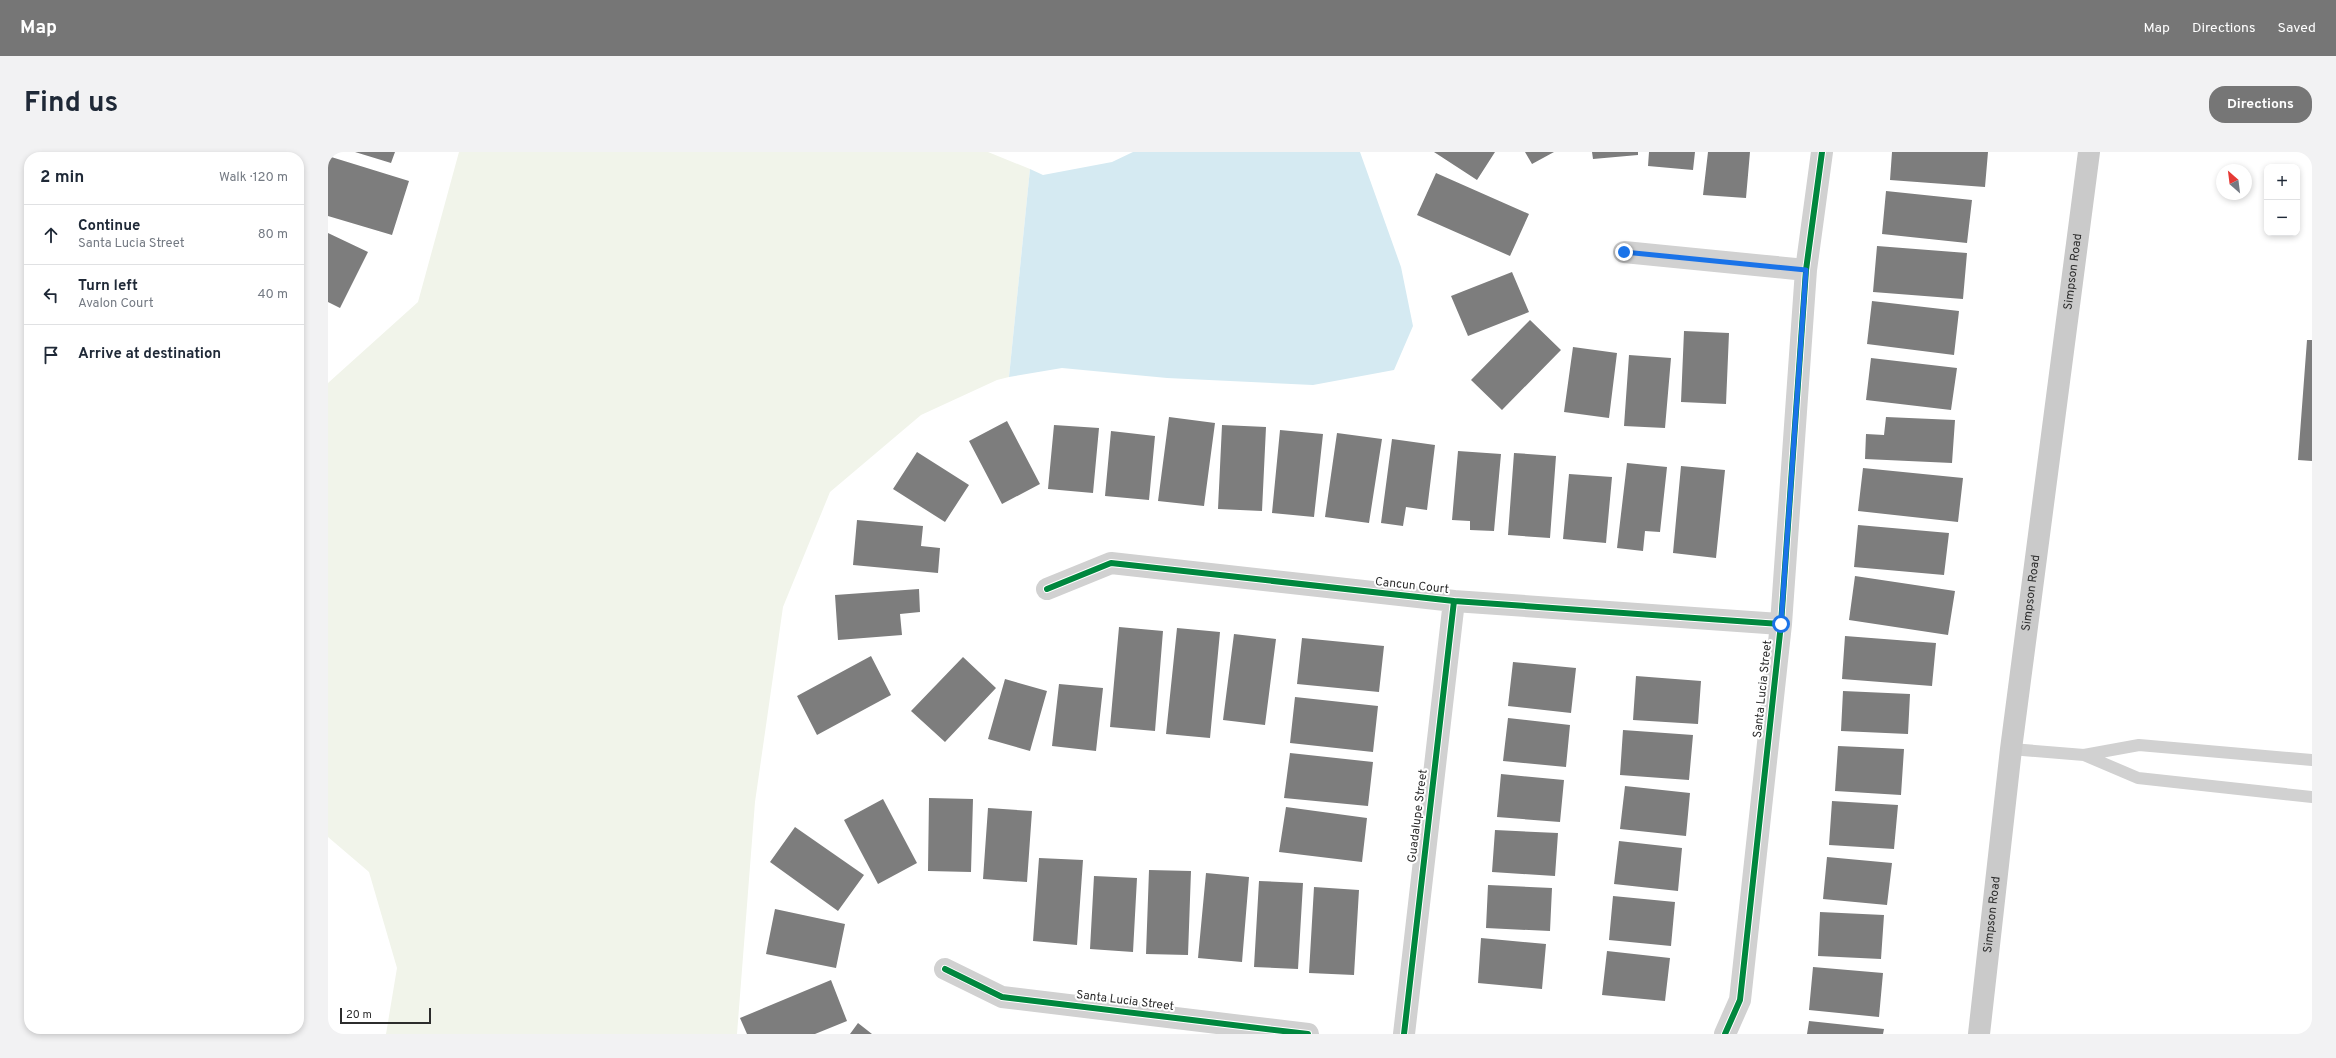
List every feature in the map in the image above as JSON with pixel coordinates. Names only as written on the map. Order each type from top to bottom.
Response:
[{"type":"main road","name":"Simpson Road","points":[[1979,1034],[2011,749],[2089,152]]},
{"type":"street","name":"Santa Lucia Street","points":[[1725,1034],[1740,1000],[1781,624],[1806,270],[1822,152]]},
{"type":"street","points":[[1624,252],[1806,270]]},
{"type":"street","name":"Cancun Court","points":[[1048,589],[1111,563],[1454,601],[1781,624]]},
{"type":"street","name":"Guadalupe Street","points":[[1404,1034],[1454,601]]},
{"type":"street","name":"Santa Lucia Street","points":[[945,969],[1002,997],[1308,1034]]},
{"type":"lane","points":[[2011,749],[2084,755],[2140,746],[2312,760]]},
{"type":"lane","points":[[2084,755],[2138,778],[2312,797]]},
{"type":"shaded area","points":[[459,152],[988,152],[1030,169],[1009,377],[997,380],[921,415],[830,492],[783,607],[755,802],[737,1034],[386,1034],[397,968],[369,872],[328,837],[328,383],[418,302]]},
{"type":"water","points":[[1133,152],[1360,152],[1401,267],[1413,326],[1394,370],[1313,385],[1167,378],[1062,368],[1009,377],[1030,169],[1043,175],[1112,162]]},
{"type":"building","points":[[355,152],[395,152],[391,163]]},
{"type":"building","points":[[1434,152],[1495,152],[1477,180]]},
{"type":"building","points":[[1525,152],[1554,152],[1532,164]]},
{"type":"building","points":[[1592,152],[1638,152],[1638,155],[1593,159]]},
{"type":"building","points":[[1649,152],[1695,152],[1693,170],[1648,166]]},
{"type":"building","points":[[1708,152],[1750,152],[1746,198],[1703,195]]},
{"type":"building","points":[[1892,152],[1988,152],[1985,187],[1890,180]]},
{"type":"building","points":[[328,156],[409,181],[392,235],[328,216]]},
{"type":"building","points":[[1436,173],[1529,214],[1510,256],[1417,215]]},
{"type":"building","points":[[1886,191],[1972,200],[1967,243],[1882,234]]},
{"type":"building","points":[[328,233],[368,252],[340,308],[328,302]]},
{"type":"building","points":[[1877,246],[1967,253],[1963,299],[1873,292]]},
{"type":"building","points":[[1512,272],[1529,312],[1468,336],[1451,296]]},
{"type":"building","points":[[1872,301],[1959,311],[1954,355],[1867,344]]},
{"type":"building","points":[[1530,320],[1561,350],[1502,410],[1471,380]]},
{"type":"building","points":[[1684,331],[1729,333],[1726,404],[1681,402]]},
{"type":"building","points":[[2307,340],[2312,340],[2312,461],[2298,460]]},
{"type":"building","points":[[1573,347],[1617,353],[1609,418],[1564,412]]},
{"type":"building","points":[[1629,355],[1671,358],[1665,428],[1624,426]]},
{"type":"building","points":[[1871,358],[1957,368],[1951,410],[1866,400]]},
{"type":"building","points":[[1169,417],[1215,423],[1204,506],[1158,501]]},
{"type":"building","points":[[1886,417],[1955,420],[1952,463],[1865,459],[1866,434],[1884,435]]},
{"type":"building","points":[[1007,421],[1040,484],[1002,504],[969,441]]},
{"type":"building","points":[[1054,425],[1099,428],[1093,493],[1048,489]]},
{"type":"building","points":[[1222,425],[1266,427],[1262,511],[1218,509]]},
{"type":"building","points":[[1280,430],[1323,434],[1314,517],[1272,513]]},
{"type":"building","points":[[1111,431],[1155,436],[1149,500],[1105,496]]},
{"type":"building","points":[[1337,433],[1382,439],[1369,523],[1325,517]]},
{"type":"building","points":[[1392,439],[1435,445],[1427,510],[1406,507],[1403,526],[1381,523]]},
{"type":"building","points":[[1458,451],[1501,454],[1494,531],[1470,530],[1470,521],[1452,520]]},
{"type":"building","points":[[917,452],[969,485],[945,522],[893,489]]},
{"type":"building","points":[[1514,453],[1556,456],[1550,538],[1508,535]]},
{"type":"building","points":[[1627,463],[1667,467],[1660,532],[1645,531],[1643,551],[1617,548]]},
{"type":"building","points":[[1681,466],[1725,470],[1716,558],[1673,553]]},
{"type":"building","points":[[1863,468],[1963,478],[1958,522],[1858,511]]},
{"type":"building","points":[[1569,474],[1612,477],[1606,543],[1563,539]]},
{"type":"building","points":[[857,520],[923,526],[921,546],[940,548],[938,573],[853,565]]},
{"type":"building","points":[[1858,525],[1949,533],[1944,575],[1854,567]]},
{"type":"building","points":[[1855,576],[1955,591],[1948,635],[1849,620]]},
{"type":"building","points":[[919,589],[920,612],[900,614],[902,635],[838,640],[835,595]]},
{"type":"building","points":[[1119,627],[1163,631],[1155,731],[1110,727]]},
{"type":"building","points":[[1177,628],[1220,632],[1210,738],[1166,734]]},
{"type":"building","points":[[1234,634],[1276,639],[1265,725],[1223,720]]},
{"type":"building","points":[[1845,636],[1936,643],[1932,686],[1842,679]]},
{"type":"building","points":[[1302,638],[1384,646],[1379,692],[1297,684]]},
{"type":"building","points":[[871,656],[891,695],[817,735],[797,696]]},
{"type":"building","points":[[963,657],[996,688],[945,742],[911,711]]},
{"type":"building","points":[[1513,662],[1576,668],[1571,713],[1508,706]]},
{"type":"building","points":[[1636,676],[1701,681],[1698,724],[1633,720]]},
{"type":"building","points":[[1005,679],[1047,691],[1030,751],[988,739]]},
{"type":"building","points":[[1059,684],[1103,688],[1096,751],[1052,746]]},
{"type":"building","points":[[1843,691],[1910,694],[1908,734],[1841,731]]},
{"type":"building","points":[[1295,697],[1378,706],[1373,752],[1290,743]]},
{"type":"building","points":[[1508,718],[1570,725],[1566,767],[1503,761]]},
{"type":"building","points":[[1623,730],[1693,735],[1689,780],[1620,775]]},
{"type":"building","points":[[1838,746],[1904,749],[1901,795],[1835,791]]},
{"type":"building","points":[[1290,753],[1373,762],[1368,806],[1284,798]]},
{"type":"building","points":[[1501,774],[1564,780],[1560,822],[1497,817]]},
{"type":"building","points":[[1625,786],[1690,793],[1686,836],[1620,829]]},
{"type":"building","points":[[929,798],[973,799],[971,872],[928,871]]},
{"type":"building","points":[[883,799],[917,863],[878,884],[844,820]]},
{"type":"building","points":[[1832,801],[1898,805],[1894,849],[1829,845]]},
{"type":"building","points":[[1286,807],[1367,818],[1362,862],[1279,852]]},
{"type":"building","points":[[988,808],[1032,811],[1027,882],[983,879]]},
{"type":"building","points":[[795,827],[864,875],[838,911],[770,862]]},
{"type":"building","points":[[1495,830],[1558,833],[1555,876],[1492,872]]},
{"type":"building","points":[[1619,841],[1682,848],[1678,891],[1614,884]]},
{"type":"building","points":[[1827,857],[1892,863],[1887,905],[1823,899]]},
{"type":"building","points":[[1039,858],[1083,860],[1077,945],[1033,941]]},
{"type":"building","points":[[1149,870],[1191,871],[1188,955],[1146,954]]},
{"type":"building","points":[[1206,873],[1249,877],[1242,962],[1198,958]]},
{"type":"building","points":[[1094,876],[1137,878],[1133,952],[1090,949]]},
{"type":"building","points":[[1259,881],[1303,883],[1298,969],[1254,967]]},
{"type":"building","points":[[1488,885],[1552,888],[1550,931],[1486,928]]},
{"type":"building","points":[[1314,887],[1359,890],[1354,975],[1309,973]]},
{"type":"building","points":[[1613,896],[1675,902],[1671,946],[1609,940]]},
{"type":"building","points":[[775,909],[845,924],[836,968],[766,954]]},
{"type":"building","points":[[1820,912],[1884,915],[1881,959],[1818,956]]},
{"type":"building","points":[[1481,938],[1546,944],[1542,989],[1478,983]]},
{"type":"building","points":[[1607,951],[1670,958],[1665,1001],[1602,995]]},
{"type":"building","points":[[1813,967],[1883,973],[1879,1017],[1809,1010]]},
{"type":"building","points":[[831,980],[847,1021],[815,1034],[747,1034],[740,1018]]},
{"type":"building","points":[[1809,1021],[1884,1029],[1883,1034],[1807,1034]]},
{"type":"building","points":[[858,1023],[872,1034],[850,1034]]},
{"type":"cycle path","points":[[1725,1034],[1740,1000],[1781,624],[1806,270],[1822,152]]},
{"type":"cycle path","points":[[1047,589],[1111,563],[1454,601],[1781,624]]},
{"type":"cycle path","points":[[1404,1034],[1454,601]]},
{"type":"cycle path","points":[[945,969],[1002,997],[1308,1034]]},
{"type":"route","points":[[1624,252],[1806,270],[1781,624]]}]
